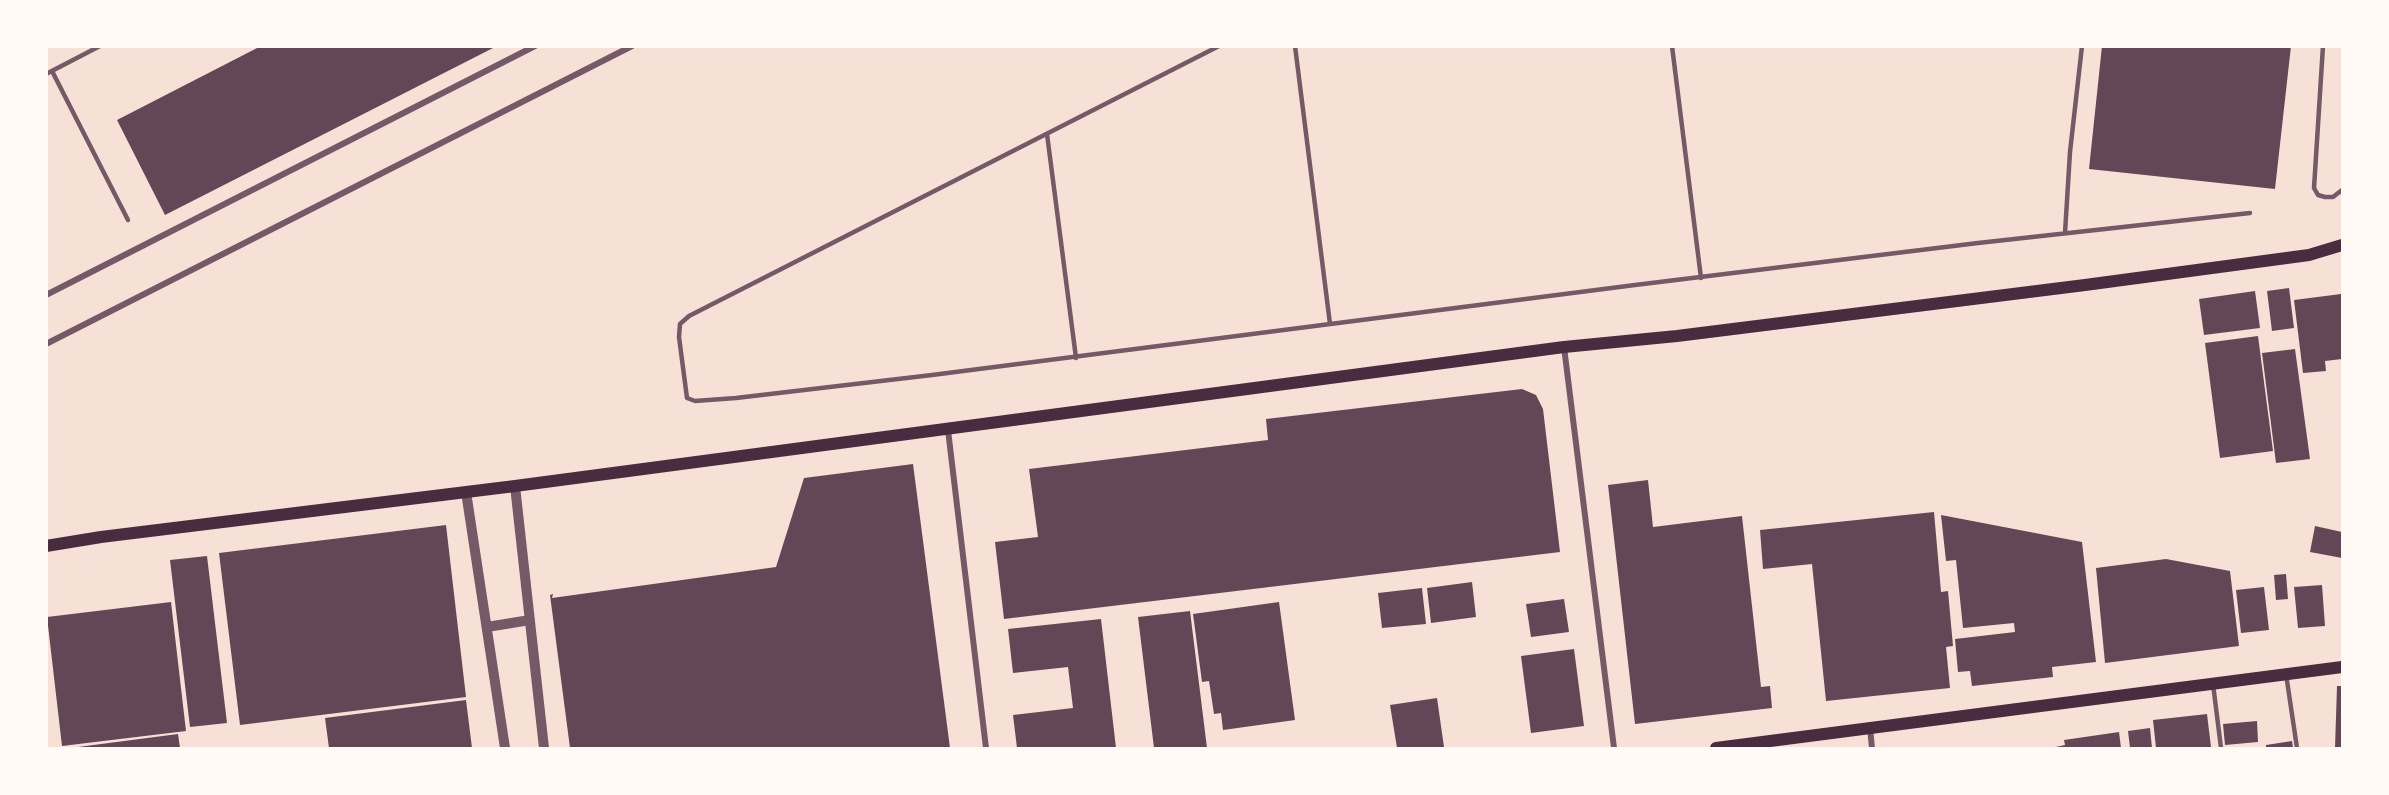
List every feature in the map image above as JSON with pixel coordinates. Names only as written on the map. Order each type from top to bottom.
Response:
[{"type":"main road","points":[[46,546],[101,537],[948,430],[1564,347],[1677,336],[2085,285],[2309,255],[2343,244]]},
{"type":"main road","points":[[1716,748],[2343,667]]},
{"type":"street","points":[[46,295],[535,46]]},
{"type":"street","points":[[46,344],[632,46]]},
{"type":"street","points":[[1564,347],[1614,748]]},
{"type":"street","points":[[948,430],[986,748]]},
{"type":"street","points":[[515,486],[544,748]]},
{"type":"street","points":[[466,492],[505,748]]},
{"type":"street","points":[[487,627],[530,620]]},
{"type":"street","points":[[1870,728],[1872,748]]},
{"type":"lane","points":[[46,74],[100,46]]},
{"type":"lane","points":[[1219,46],[683,321],[679,337],[687,398],[703,401],[1076,358],[1330,324],[2065,233],[2250,213]]},
{"type":"lane","points":[[1295,46],[1330,324]]},
{"type":"lane","points":[[1672,46],[1701,278]]},
{"type":"lane","points":[[2065,233],[2070,152],[2082,46]]},
{"type":"lane","points":[[2322,46],[2314,188],[2318,195],[2325,197],[2332,197],[2343,190]]},
{"type":"lane","points":[[52,71],[128,220]]},
{"type":"lane","points":[[1047,134],[1076,358]]},
{"type":"lane","points":[[2286,674],[2297,748]]},
{"type":"lane","points":[[2213,684],[2221,748]]},
{"type":"building","points":[[261,46],[497,46],[165,215],[117,120]]},
{"type":"building","points":[[2102,46],[2291,46],[2275,189],[2089,169]]},
{"type":"building","points":[[2289,288],[2294,328],[2272,331],[2267,291]]},
{"type":"building","points":[[2255,291],[2260,328],[2204,335],[2199,299]]},
{"type":"building","points":[[2341,294],[2342,359],[2325,361],[2326,371],[2303,373],[2294,300]]},
{"type":"building","points":[[2258,336],[2273,451],[2220,458],[2205,343]]},
{"type":"building","points":[[2295,349],[2310,459],[2276,463],[2262,353]]},
{"type":"building","points":[[1522,389],[1536,395],[1543,409],[1560,552],[1004,619],[995,542],[1038,537],[1029,469],[1268,440],[1266,419]]},
{"type":"building","points":[[913,464],[950,748],[570,748],[550,595],[553,594],[552,598],[776,567],[804,478]]},
{"type":"building","points":[[1648,480],[1653,527],[1742,516],[1761,687],[1770,686],[1772,708],[1635,724],[1608,485]]},
{"type":"building","points":[[1934,512],[1941,592],[1948,591],[1953,646],[1946,647],[1950,688],[1826,701],[1812,564],[1763,569],[1760,530]]},
{"type":"building","points":[[1941,515],[2082,542],[2096,662],[2052,667],[2053,677],[1972,686],[1970,671],[1958,672],[1955,639],[2015,632],[2014,623],[1963,628],[1956,560],[1946,561]]},
{"type":"building","points":[[446,525],[466,697],[240,725],[219,553]]},
{"type":"building","points":[[2315,526],[2342,532],[2342,558],[2310,552]]},
{"type":"building","points":[[207,556],[227,723],[190,727],[170,560]]},
{"type":"building","points":[[2166,559],[2230,571],[2239,646],[2105,663],[2096,568]]},
{"type":"building","points":[[2286,574],[2288,599],[2276,600],[2274,575]]},
{"type":"building","points":[[1472,582],[1476,617],[1431,623],[1427,588]]},
{"type":"building","points":[[2322,585],[2325,626],[2298,628],[2294,587]]},
{"type":"building","points":[[2264,587],[2269,630],[2241,633],[2236,590]]},
{"type":"building","points":[[1422,588],[1426,624],[1382,628],[1378,593]]},
{"type":"building","points":[[1564,599],[1569,632],[1531,637],[1526,604]]},
{"type":"building","points":[[171,602],[186,731],[62,746],[47,617]]},
{"type":"building","points":[[1279,602],[1295,720],[1223,730],[1221,713],[1214,714],[1209,681],[1202,682],[1193,614]]},
{"type":"building","points":[[1190,611],[1207,748],[1154,748],[1138,617]]},
{"type":"building","points":[[1101,619],[1116,748],[1017,748],[1013,715],[1073,708],[1068,667],[1013,673],[1008,629]]},
{"type":"building","points":[[1574,649],[1584,726],[1531,733],[1521,656]]},
{"type":"building","points":[[2337,686],[2342,686],[2342,748],[2335,748]]},
{"type":"building","points":[[1437,698],[1444,747],[1397,748],[1390,705]]},
{"type":"building","points":[[466,700],[472,748],[329,748],[325,718]]},
{"type":"building","points":[[2207,714],[2211,747],[2156,748],[2153,720]]},
{"type":"building","points":[[2257,721],[2258,742],[2225,745],[2223,724]]},
{"type":"building","points":[[2150,728],[2152,748],[2130,748],[2128,731]]},
{"type":"building","points":[[2119,732],[2121,748],[2051,748],[2065,745],[2064,740]]},
{"type":"building","points":[[178,734],[180,748],[78,748],[78,747]]},
{"type":"building","points":[[2292,741],[2293,748],[2266,748],[2266,745]]}]
